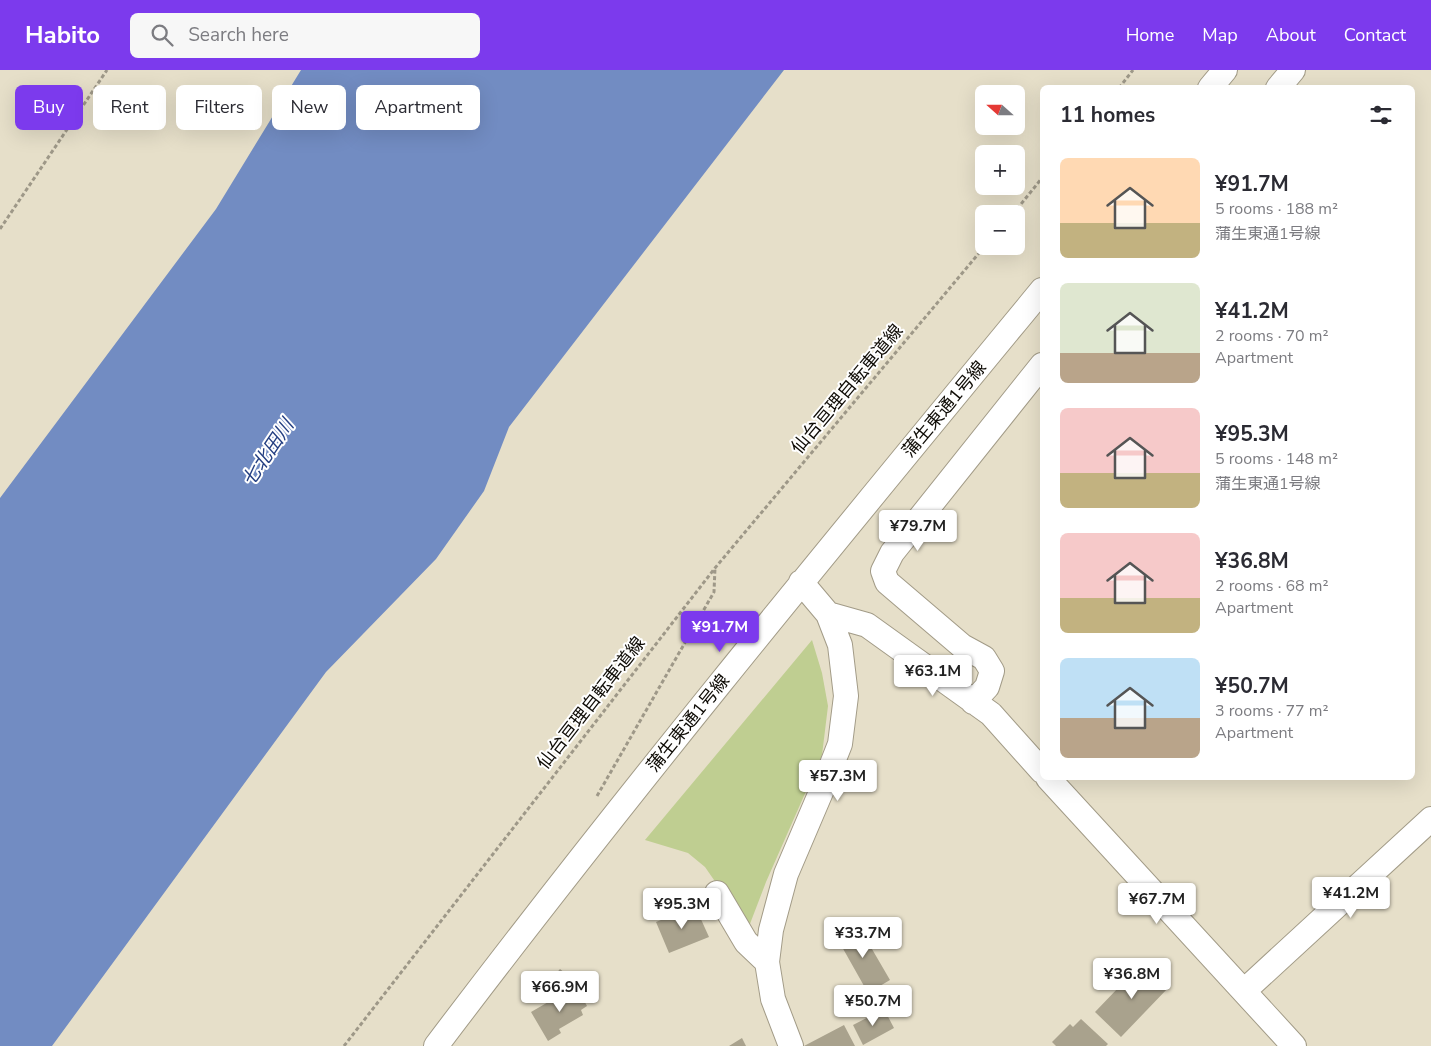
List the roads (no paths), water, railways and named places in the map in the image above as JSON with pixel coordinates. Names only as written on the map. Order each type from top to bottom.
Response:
[{"type":"street","points":[[1212,85],[1225,70]]},
{"type":"street","points":[[1280,85],[1293,70]]},
{"type":"street","name":"蒲生東通1号線","points":[[436,1046],[533,918],[801,582],[1040,292]]},
{"type":"street","points":[[973,702],[987,687],[992,671],[984,658],[962,646],[887,582],[884,571],[892,553],[1040,368]]},
{"type":"street","points":[[791,1046],[773,1000],[767,962],[771,930],[786,874],[822,792],[840,744],[846,696],[840,644],[828,614],[801,582]]},
{"type":"street","points":[[828,614],[867,626],[990,714],[1040,769]]},
{"type":"street","points":[[1050,780],[1294,1046]]},
{"type":"street","points":[[1244,991],[1431,819]]},
{"type":"street","points":[[717,893],[746,942],[767,962]]},
{"type":"water","name":"七北田川","points":[[301,70],[784,70],[509,427],[484,491],[436,559],[326,672],[52,1046],[0,1046],[0,498],[216,209],[272,117],[272,130],[346,130],[346,85],[292,85]]}]
